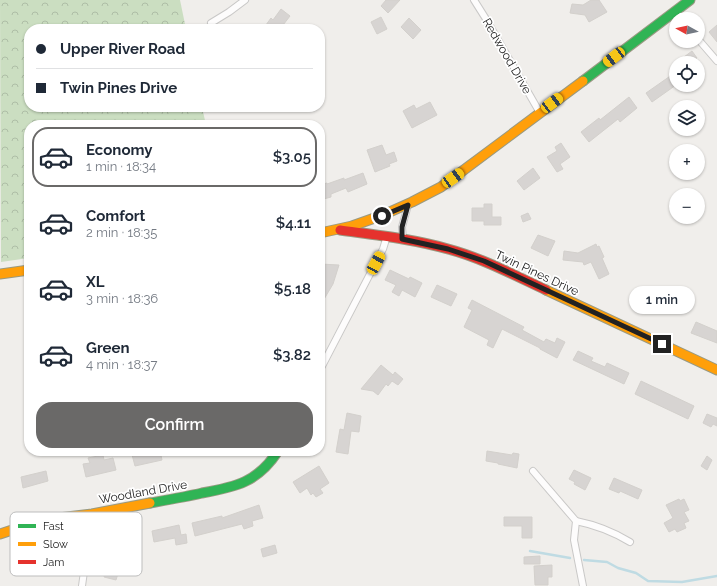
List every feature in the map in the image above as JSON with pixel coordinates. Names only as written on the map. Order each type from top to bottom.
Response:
[{"type":"street","points":[[211,23],[245,0]]},
{"type":"street","name":"Redwood Drive","points":[[474,0],[540,113]]},
{"type":"street","points":[[325,231],[337,230],[382,216],[408,205],[441,187],[690,0]]},
{"type":"street","points":[[705,47],[717,61]]},
{"type":"street","points":[[402,239],[402,227],[408,205]]},
{"type":"street","name":"Twin Pines Drive","points":[[337,230],[402,239],[448,249],[484,261],[717,370]]},
{"type":"street","points":[[325,360],[383,249],[387,236]]},
{"type":"street","points":[[0,274],[24,271]]},
{"type":"street","name":"Woodland Drive","points":[[104,512],[157,503],[240,485],[256,477],[274,456]]},
{"type":"street","points":[[533,471],[576,521],[594,524],[607,529],[630,542]]},
{"type":"street","points":[[576,521],[574,540],[583,586]]},
{"type":"street","name":"Woodland Drive","points":[[0,534],[10,530]]},
{"type":"street","points":[[82,586],[83,576]]},
{"type":"green space","points":[[0,0],[180,0],[185,24],[24,24],[24,112],[203,112],[205,120],[24,120],[24,259],[1,262]]},
{"type":"building","points":[[386,0],[400,0],[388,13],[381,6]]},
{"type":"building","points":[[591,0],[599,0],[607,12],[589,22],[585,15],[570,13],[572,4],[583,5]]},
{"type":"building","points":[[281,9],[290,16],[284,24],[267,24],[271,18],[273,20]]},
{"type":"building","points":[[381,17],[387,29],[377,34],[371,22]]},
{"type":"building","points":[[409,18],[421,30],[413,39],[401,27]]},
{"type":"building","points":[[717,25],[717,42],[709,32]]},
{"type":"building","points":[[692,51],[696,56],[685,56]]},
{"type":"building","points":[[669,77],[669,90],[652,102],[646,93]]},
{"type":"building","points":[[629,97],[637,108],[620,122],[618,119],[589,142],[581,132],[599,118],[600,120]]},
{"type":"building","points":[[430,102],[437,115],[412,128],[403,111],[414,105],[416,109]]},
{"type":"building","points":[[561,143],[570,157],[560,164],[563,169],[557,172],[547,157],[557,151],[555,147]]},
{"type":"building","points":[[382,145],[386,155],[394,152],[397,161],[389,164],[390,166],[375,172],[367,150]]},
{"type":"building","points":[[533,168],[540,178],[524,190],[517,181]]},
{"type":"building","points":[[363,173],[367,184],[348,192],[346,188],[331,194],[331,197],[325,199],[325,184],[344,178],[344,180]]},
{"type":"building","points":[[484,204],[492,204],[492,217],[501,217],[501,225],[484,225],[484,221],[472,221],[472,208],[484,208]]},
{"type":"building","points":[[528,213],[531,219],[523,222],[521,216]]},
{"type":"building","points":[[538,235],[555,241],[548,256],[531,248]]},
{"type":"building","points":[[596,244],[597,247],[599,246],[604,257],[602,258],[609,274],[599,279],[591,262],[584,265],[583,262],[563,260],[564,251],[578,253]]},
{"type":"building","points":[[325,264],[339,265],[333,284],[325,298]]},
{"type":"building","points":[[390,270],[422,283],[415,297],[402,290],[399,296],[392,292],[396,285],[385,280]]},
{"type":"building","points":[[437,285],[457,294],[451,306],[431,297]]},
{"type":"building","points":[[472,300],[524,327],[522,330],[544,342],[546,339],[555,343],[557,338],[565,342],[557,358],[502,329],[493,348],[487,345],[489,340],[464,327],[472,310],[468,308]]},
{"type":"building","points":[[696,322],[717,331],[717,343],[691,333]]},
{"type":"building","points":[[578,351],[593,358],[591,361],[605,367],[607,363],[629,373],[624,384],[573,360]]},
{"type":"building","points":[[381,365],[393,375],[395,372],[403,379],[398,385],[392,381],[388,386],[386,384],[378,395],[373,391],[361,389]]},
{"type":"building","points":[[641,381],[694,406],[688,419],[635,394]]},
{"type":"building","points":[[347,413],[361,416],[359,432],[351,431],[348,454],[336,452],[340,429],[344,430]]},
{"type":"building","points":[[707,414],[717,418],[717,426],[713,424],[711,427],[703,423]]},
{"type":"building","points":[[487,451],[512,455],[513,453],[519,454],[517,468],[486,461]]},
{"type":"building","points":[[103,456],[104,460],[113,458],[116,470],[86,477],[83,464],[90,463],[88,458]]},
{"type":"building","points":[[132,456],[161,456],[162,460],[135,466]]},
{"type":"building","points":[[707,456],[712,460],[707,470],[701,466]]},
{"type":"building","points":[[319,466],[329,483],[320,489],[323,493],[316,497],[313,493],[311,495],[307,488],[300,493],[293,482]]},
{"type":"building","points":[[574,470],[591,478],[585,490],[574,484],[575,482],[569,479]]},
{"type":"building","points":[[46,471],[48,481],[23,488],[21,477]]},
{"type":"building","points":[[614,478],[642,490],[638,499],[620,491],[619,493],[609,489]]},
{"type":"building","points":[[679,499],[680,501],[684,499],[689,510],[684,512],[689,521],[684,523],[686,528],[677,532],[675,529],[669,532],[664,523],[673,518],[666,505]]},
{"type":"building","points":[[259,505],[263,518],[252,521],[253,526],[244,529],[242,524],[195,536],[192,523],[222,516],[222,518]]},
{"type":"building","points":[[504,517],[532,517],[532,538],[522,538],[522,526],[504,526]]},
{"type":"building","points":[[179,525],[181,535],[186,534],[187,543],[176,545],[175,538],[154,542],[152,531]]},
{"type":"building","points":[[275,545],[277,553],[263,557],[261,549]]},
{"type":"building","points":[[540,556],[540,564],[524,564],[524,557]]},
{"type":"building","points":[[552,565],[552,577],[548,577],[548,585],[535,585],[534,566]]},
{"type":"building","points":[[104,576],[117,576],[116,580]]},
{"type":"waterway","points":[[530,551],[570,558]]},
{"type":"waterway","points":[[584,560],[607,562],[618,568],[636,573],[648,581],[682,582],[717,576]]},
{"type":"traffic: fast","points":[[583,81],[690,0]]},
{"type":"traffic: fast","points":[[150,503],[236,485],[262,470],[274,456]]},
{"type":"traffic: slow","points":[[325,232],[352,226],[383,215],[441,187],[583,81]]},
{"type":"traffic: slow","points":[[0,274],[24,271]]},
{"type":"traffic: slow","points":[[546,290],[717,370]]},
{"type":"traffic: slow","points":[[103,512],[150,503]]},
{"type":"traffic: slow","points":[[0,534],[10,531]]},
{"type":"traffic: jam","points":[[340,230],[408,240],[448,249],[486,262],[546,290]]},
{"type":"route","points":[[382,216],[408,205],[402,227],[402,239],[448,249],[484,261],[662,344]]}]
